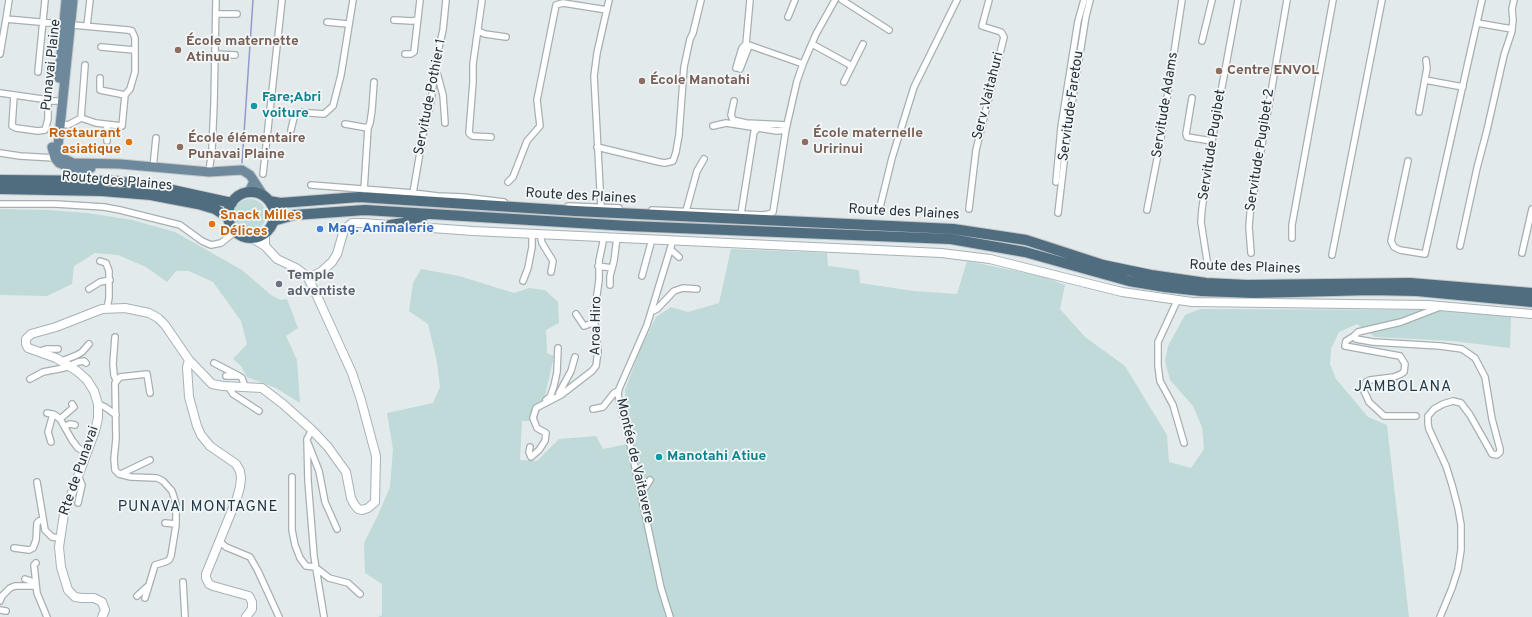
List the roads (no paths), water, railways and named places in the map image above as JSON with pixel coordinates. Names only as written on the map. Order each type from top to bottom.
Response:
[{"type":"highway","name":"Route des Plaines","points":[[0,180],[114,181],[154,186],[201,195],[232,203]]},
{"type":"highway","name":"Route des Plaines","points":[[0,189],[102,191],[151,195],[198,204],[215,209],[229,218]]},
{"type":"highway","points":[[249,192],[266,198],[274,210],[273,221],[270,228],[265,233],[252,238],[243,236],[236,231],[230,223],[229,218],[229,210],[232,203],[239,196],[249,192]]},
{"type":"highway","name":"Route des Plaines","points":[[266,198],[280,203],[359,197],[575,211],[953,229],[1026,240],[1103,265],[1151,276],[1206,283],[1247,285],[1410,283],[1532,293]]},
{"type":"highway","name":"Route des Plaines","points":[[273,221],[294,215],[358,210],[629,226],[951,239],[1025,252],[1129,281],[1201,291],[1254,293],[1371,290],[1409,291],[1532,302]]},
{"type":"highway","points":[[390,225],[403,223],[428,214]]},
{"type":"main road","name":"Punavai Plaine","points":[[66,0],[67,25],[59,150],[63,158],[74,163],[120,164]]},
{"type":"main road","name":"Punavai Plaine","points":[[55,158],[52,147],[52,101],[73,0]]},
{"type":"main road","points":[[55,158],[59,163],[75,170],[120,164],[209,172],[242,170],[250,175],[266,198]]},
{"type":"main road","points":[[249,192],[254,181]]},
{"type":"main road","points":[[308,278],[321,272],[332,262],[337,254],[344,230],[352,223],[536,234],[963,254],[1009,263],[1127,292],[1177,301],[1205,303],[1442,306],[1532,314]]},
{"type":"main road","points":[[265,233],[265,246]]},
{"type":"main road","name":"Rte de Punavai","points":[[102,617],[105,610],[102,602],[94,598],[82,598],[75,596],[68,590],[61,567],[59,538],[64,514],[98,419],[98,404],[94,391],[87,380],[65,363],[28,348],[26,339],[32,334],[56,327],[91,312],[107,308],[125,308],[149,313],[158,318],[165,325],[189,360],[212,384],[262,388],[283,404],[312,430],[328,447],[346,472],[354,504],[358,509],[362,510],[368,508],[375,502],[376,456],[367,420],[352,373],[308,278],[296,268],[277,258],[265,246],[252,238]]},
{"type":"main road","points":[[189,360],[187,367],[190,404],[201,436],[210,446],[236,464],[240,471],[241,478],[240,487],[220,542],[206,574],[207,581],[209,584],[220,588],[249,596],[252,602],[252,609],[246,617]]},
{"type":"street","points":[[0,54],[9,0]]},
{"type":"street","points":[[38,72],[45,0]]},
{"type":"street","points":[[87,26],[90,0]]},
{"type":"street","points":[[209,172],[212,149],[216,0]]},
{"type":"street","points":[[263,174],[282,0]]},
{"type":"street","points":[[291,130],[295,113],[324,114],[332,106],[341,75],[352,0]]},
{"type":"street","points":[[405,54],[411,54],[414,52],[420,0]]},
{"type":"street","name":"Servitude Pothier 1","points":[[412,193],[431,101],[443,30],[446,0]]},
{"type":"street","points":[[482,0],[473,64],[469,133],[472,136],[491,138]]},
{"type":"street","points":[[601,207],[594,67],[609,0]]},
{"type":"street","points":[[597,147],[659,162],[665,163],[672,161],[676,152],[684,67],[701,0]]},
{"type":"street","points":[[748,45],[750,0]]},
{"type":"street","points":[[788,17],[795,0]]},
{"type":"street","points":[[311,185],[463,197],[529,204],[763,215],[771,213],[774,209],[776,199],[786,128],[793,96],[803,64],[834,2],[827,0]]},
{"type":"street","points":[[842,0],[890,30]]},
{"type":"street","points":[[880,207],[892,158],[914,87],[957,0]]},
{"type":"street","name":"Serv .Vaitahuri","points":[[969,210],[977,145],[1004,37],[1001,32],[982,26],[989,0]]},
{"type":"street","name":"Servitude Faretou","points":[[1056,182],[1061,127],[1078,21],[1084,0]]},
{"type":"street","name":"Servitude Faretou","points":[[1058,213],[1067,136],[1086,16],[1090,0]]},
{"type":"street","name":"Servitude Adams","points":[[1147,210],[1160,144],[1182,0]]},
{"type":"street","points":[[1202,41],[1212,0]]},
{"type":"street","name":"Servitude Pugibet","points":[[1208,267],[1201,222],[1212,141],[1238,0]]},
{"type":"street","name":"Servitude Pugibet 2","points":[[1251,253],[1249,227],[1250,210],[1287,0]]},
{"type":"street","points":[[1292,238],[1292,225],[1300,176],[1333,0]]},
{"type":"street","points":[[1332,255],[1382,0]]},
{"type":"street","points":[[1408,161],[1391,241],[1394,247],[1400,250],[1425,254],[1482,0]]},
{"type":"street","points":[[1460,246],[1504,55],[1511,34],[1513,20],[1512,9],[1514,0]]},
{"type":"street","points":[[508,182],[513,177],[527,141],[540,126],[537,100],[556,5],[563,3],[607,10]]},
{"type":"street","points":[[216,14],[237,14]]},
{"type":"street","points":[[6,19],[132,31],[135,38],[135,72],[130,89],[125,95],[122,126],[107,125],[81,118],[68,125],[61,124]]},
{"type":"street","points":[[394,20],[417,20]]},
{"type":"street","points":[[327,22],[348,24]]},
{"type":"street","points":[[1478,22],[1512,29]]},
{"type":"street","points":[[478,31],[485,34],[506,37]]},
{"type":"street","points":[[812,44],[852,66]]},
{"type":"street","points":[[844,82],[863,44]]},
{"type":"street","points":[[738,69],[742,48],[748,45],[803,64]]},
{"type":"street","points":[[101,47],[134,50]]},
{"type":"street","points":[[215,54],[236,55]]},
{"type":"street","points":[[1419,112],[1427,68],[1426,60]]},
{"type":"street","points":[[81,118],[85,65]]},
{"type":"street","points":[[436,66],[443,96],[445,123]]},
{"type":"street","points":[[100,78],[100,90],[125,95]]},
{"type":"street","points":[[1425,80],[1463,87]]},
{"type":"street","points":[[364,190],[368,128],[372,110],[374,82]]},
{"type":"street","points":[[0,93],[52,101],[45,130],[38,131],[16,128],[12,126],[14,96]]},
{"type":"street","points":[[1192,98],[1186,134],[1187,136],[1212,141]]},
{"type":"street","points":[[734,101],[731,116],[733,120],[786,128]]},
{"type":"street","points":[[713,126],[726,123],[782,131],[786,128]]},
{"type":"street","points":[[345,124],[368,128]]},
{"type":"street","points":[[107,125],[107,141]]},
{"type":"street","points":[[740,214],[754,132],[758,128]]},
{"type":"street","points":[[153,168],[156,138]]},
{"type":"street","points":[[0,152],[26,157],[55,158]]},
{"type":"street","points":[[686,211],[697,171],[704,159]]},
{"type":"street","points":[[0,204],[56,204],[104,207],[120,210],[180,225],[206,244],[211,245],[221,243],[236,231]]},
{"type":"street","points":[[1522,253],[1532,209]]},
{"type":"street","points":[[536,234],[553,261],[551,272]]},
{"type":"street","points":[[523,281],[528,268],[536,234]]},
{"type":"street","name":"Aroa Hiro","points":[[533,418],[536,408],[561,395],[592,371],[596,366],[598,351],[595,309],[599,280],[598,266],[603,245],[602,237]]},
{"type":"street","points":[[610,285],[610,276],[617,238]]},
{"type":"street","points":[[642,276],[652,239]]},
{"type":"street","name":"Montée de Vaitavere","points":[[670,617],[661,588],[627,430],[618,397],[618,391],[647,325],[673,240]]},
{"type":"street","points":[[670,249],[678,257]]},
{"type":"street","points":[[100,261],[106,263],[108,266],[110,280],[107,308]]},
{"type":"street","points":[[598,266],[612,268]]},
{"type":"street","points":[[89,289],[100,282],[110,280]]},
{"type":"street","points":[[651,312],[657,309],[674,291],[683,288],[697,289]]},
{"type":"street","points":[[1177,301],[1158,342],[1158,366],[1160,381],[1173,405],[1184,443]]},
{"type":"street","points":[[1416,416],[1384,416],[1369,402],[1364,391],[1366,382],[1375,379],[1394,377],[1404,372],[1405,364],[1400,356],[1345,346],[1346,341],[1358,332],[1401,322],[1442,306]]},
{"type":"street","points":[[576,314],[584,326],[595,320]]},
{"type":"street","points":[[1354,336],[1356,339],[1373,342],[1440,346],[1462,349],[1474,358],[1485,377],[1492,419],[1500,449],[1500,452],[1497,455],[1492,454],[1470,414],[1461,404],[1453,401],[1442,404],[1434,409],[1428,416],[1429,429],[1446,466],[1458,508],[1461,525],[1461,550],[1458,569],[1440,617]]},
{"type":"street","points":[[115,337],[113,364],[116,380],[115,470],[121,474],[132,477],[157,478],[172,491],[176,504],[176,524],[171,556],[169,560],[155,565],[145,598]]},
{"type":"street","points":[[30,379],[43,372],[64,368],[65,363],[77,355],[88,344]]},
{"type":"street","points":[[530,447],[530,457],[539,450],[545,441],[546,433],[537,428],[533,418],[532,409],[550,397],[557,372],[558,348]]},
{"type":"street","points":[[38,352],[46,349],[58,349]]},
{"type":"street","points":[[561,395],[559,392],[572,371],[575,357]]},
{"type":"street","points":[[65,363],[82,361],[86,363]]},
{"type":"street","points":[[214,363],[239,376],[243,381],[244,386]]},
{"type":"street","points":[[116,380],[120,377],[147,374],[150,393]]},
{"type":"street","points":[[226,376],[239,376]]},
{"type":"street","points":[[228,386],[233,394],[259,411]]},
{"type":"street","points":[[593,409],[603,407],[614,393],[618,391]]},
{"type":"street","points":[[60,419],[74,408],[72,404]]},
{"type":"street","points":[[98,404],[116,415]]},
{"type":"street","points":[[51,442],[48,432],[50,414],[60,419],[78,448],[87,453]]},
{"type":"street","points":[[65,426],[70,424],[75,425]]},
{"type":"street","points":[[312,430],[307,439],[308,481],[315,567],[324,617]]},
{"type":"street","points":[[307,439],[319,471],[326,502],[337,529]]},
{"type":"street","points":[[121,474],[150,460]]},
{"type":"street","points":[[78,474],[82,485],[78,503]]},
{"type":"street","points":[[292,477],[292,515],[295,545],[303,563],[309,567],[315,567],[329,578],[348,583],[360,594]]},
{"type":"street","points":[[641,494],[650,480]]},
{"type":"street","points":[[37,482],[45,530],[48,534],[59,538]]},
{"type":"street","points":[[14,548],[29,550],[33,548],[36,540],[37,523],[43,520]]},
{"type":"street","points":[[165,523],[176,524]]},
{"type":"street","points":[[220,542],[226,547],[250,557],[279,617]]},
{"type":"street","points":[[36,563],[34,565],[36,587],[39,599],[47,617]]},
{"type":"street","points":[[25,578],[31,581],[36,587]]},
{"type":"street","points":[[183,582],[185,617]]},
{"type":"street","points":[[137,596],[149,585]]},
{"type":"street","points":[[0,601],[2,596],[10,588],[15,586],[36,587]]},
{"type":"waterway","points":[[242,163],[253,0]]},
{"type":"place","name":"École maternette Atinuu","points":[[178,50]]},
{"type":"place","name":"Centre ENVOL","points":[[1219,71]]},
{"type":"place","name":"École Manotahi","points":[[642,81]]},
{"type":"place","name":"Fare;Abri voiture","points":[[254,106]]},
{"type":"place","name":"Restaurant asiatique","points":[[129,142]]},
{"type":"place","name":"École maternelle Uririnui","points":[[805,142]]},
{"type":"place","name":"École élémentaire Punavai Plaine","points":[[180,147]]},
{"type":"place","name":"Snack Milles Délices","points":[[212,224]]},
{"type":"place","name":"Mag. Animalerie","points":[[320,229]]},
{"type":"place","name":"Temple adventiste","points":[[279,284]]},
{"type":"place","name":"Manotahi Atiue","points":[[659,457]]},
{"type":"district","name":"JAMBOLANA","points":[[1403,388]]},
{"type":"district","name":"PUNAVAI MONTAGNE","points":[[198,508]]}]
